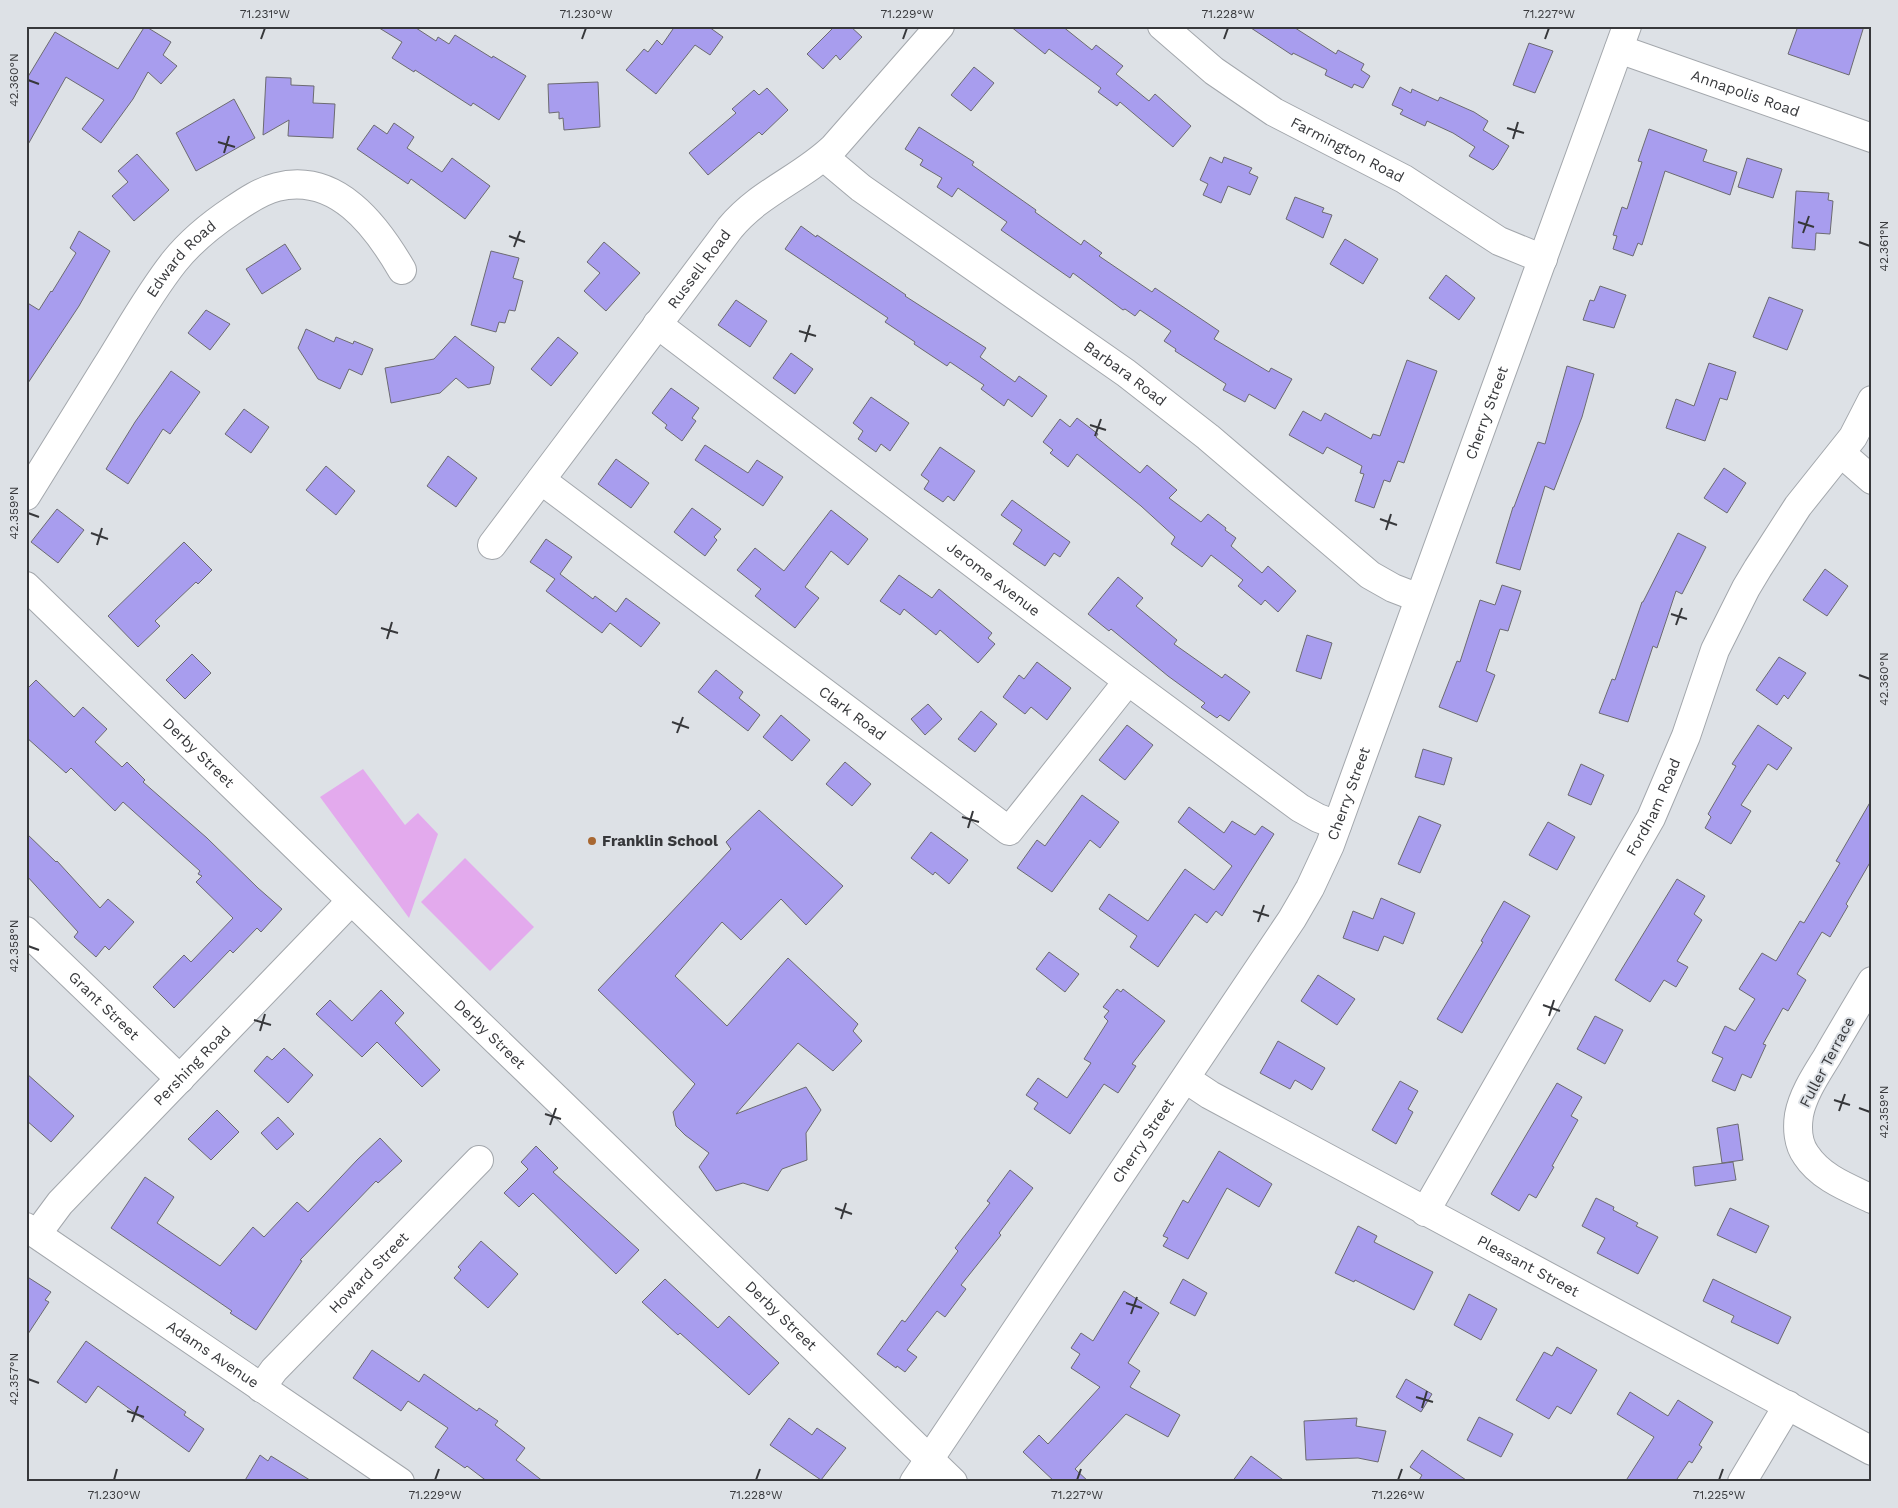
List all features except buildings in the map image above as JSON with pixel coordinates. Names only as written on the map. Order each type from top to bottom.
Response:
[{"type":"street","name":"Russell Road","points":[[492,546],[738,218],[765,195],[824,156],[843,138],[940,26]]},
{"type":"street","name":"Farmington Road","points":[[1162,26],[1214,71],[1274,112],[1404,179],[1499,241],[1543,259]]},
{"type":"street","name":"Cherry Street","points":[[914,1482],[1186,1079],[1301,904],[1324,858],[1623,38]]},
{"type":"street","name":"Annapolis Road","points":[[1623,38],[1872,138]]},
{"type":"street","name":"Barbara Road","points":[[824,156],[861,188],[1166,403],[1370,574],[1393,588],[1420,598]]},
{"type":"street","name":"Edward Road","points":[[26,496],[147,301],[174,261],[207,230],[243,204],[275,188],[290,185],[305,185],[320,189],[351,205],[365,217],[390,249],[402,270]]},
{"type":"street","name":"Jerome Avenue","points":[[657,324],[1128,681],[1300,808],[1318,818],[1337,825]]},
{"type":"street","name":"Fordham Road","points":[[1425,1212],[1651,818],[1686,736],[1715,650],[1754,574],[1798,506],[1841,453],[1859,427],[1872,400]]},
{"type":"street","points":[[1841,453],[1872,480]]},
{"type":"street","name":"Clark Road","points":[[541,480],[1009,831],[1128,681]]},
{"type":"street","name":"Derby Street","points":[[26,586],[953,1482]]},
{"type":"street","name":"Pershing Road","points":[[31,1230],[60,1203],[351,901]]},
{"type":"street","name":"Grant Street","points":[[26,930],[180,1079]]},
{"type":"street","name":"Fuller Terrace","points":[[1872,981],[1809,1089],[1799,1114],[1798,1130],[1801,1146],[1816,1168],[1872,1199]]},
{"type":"street","name":"Pleasant Street","points":[[1186,1079],[1210,1095],[1425,1212],[1872,1451]]},
{"type":"street","name":"Howard Street","points":[[261,1388],[274,1370],[479,1160]]},
{"type":"street","name":"Adams Avenue","points":[[31,1230],[400,1482]]},
{"type":"street","points":[[1742,1482],[1788,1405]]},
{"type":"shaded area","points":[[363,769],[405,825],[418,813],[438,834],[409,918],[320,797]]},
{"type":"shaded area","points":[[465,858],[534,927],[490,971],[421,902]]},
{"type":"place","name":"Franklin School","points":[[592,841]]}]
